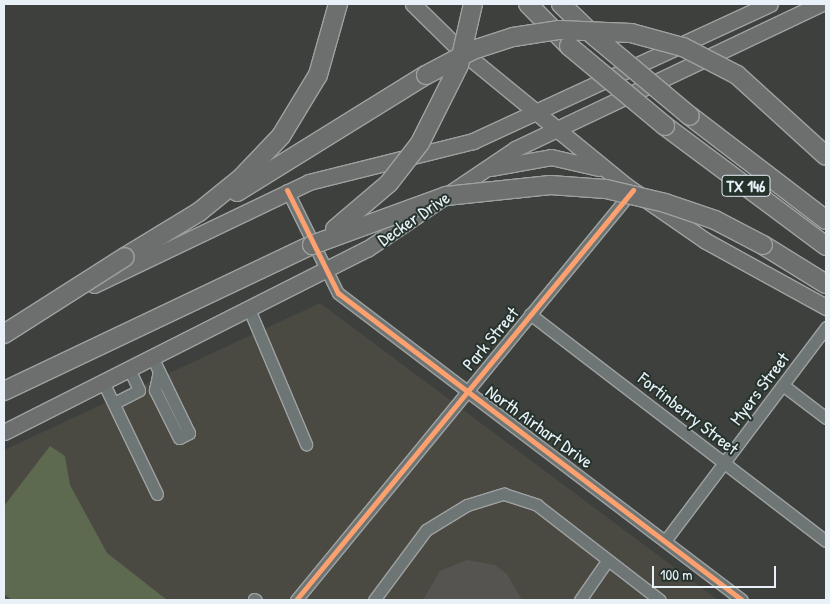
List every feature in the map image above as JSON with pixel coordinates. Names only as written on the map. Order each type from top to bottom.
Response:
[{"type":"highway","points":[[199,212],[256,164],[295,116],[318,75],[338,4]]},
{"type":"highway","points":[[312,245],[372,199],[420,143],[456,72],[474,4]]},
{"type":"highway","name":"TX 146","points":[[528,4],[569,46],[665,126],[826,246]]},
{"type":"highway","name":"TX 146","points":[[561,4],[593,35],[690,116],[826,220]]},
{"type":"highway","points":[[4,334],[199,212],[450,61],[496,42],[559,30],[631,33],[699,54],[750,84],[826,156]]},
{"type":"highway","points":[[8,389],[312,245],[446,196],[550,185],[606,189],[665,202],[715,220],[763,245],[826,284]]},
{"type":"main road","points":[[412,4],[556,129],[633,190],[706,241],[826,307]]},
{"type":"main road","points":[[4,326],[287,190],[346,170],[414,158],[473,141],[770,4]]},
{"type":"main road","name":"Decker Drive","points":[[4,432],[130,371],[156,365],[249,309],[394,234],[486,168],[556,129],[821,4]]},
{"type":"main road","points":[[508,124],[511,91]]},
{"type":"main road","points":[[486,168],[551,157],[606,170]]},
{"type":"street","name":"North Airhart Drive","points":[[287,190],[338,294],[464,393],[742,600]]},
{"type":"street","name":"Park Street","points":[[296,600],[464,393],[633,190]]},
{"type":"street","points":[[249,309],[306,444]]},
{"type":"street","name":"Fortinberry Street","points":[[530,314],[826,541]]},
{"type":"street","name":"Myers Street","points":[[665,541],[784,386],[826,327]]},
{"type":"street","points":[[156,365],[189,433],[178,438],[155,390],[156,365]]},
{"type":"street","points":[[114,403],[139,390],[130,371]]},
{"type":"street","points":[[104,384],[157,494]]},
{"type":"street","points":[[784,386],[826,418]]},
{"type":"street","points":[[374,600],[426,530],[467,505],[504,494],[537,505],[606,561],[660,600]]},
{"type":"street","points":[[580,600],[606,561]]},
{"type":"shaded area","points":[[320,303],[718,600],[4,600],[4,450]]},
{"type":"green space","points":[[50,446],[65,456],[70,485],[107,553],[167,600],[12,600],[4,594],[4,506]]},
{"type":"building","points":[[467,560],[495,565],[507,574],[522,600],[423,600],[440,571]]},
{"type":"cycle path","points":[[287,190],[338,293],[742,600]]},
{"type":"cycle path","points":[[296,600],[633,190]]}]
